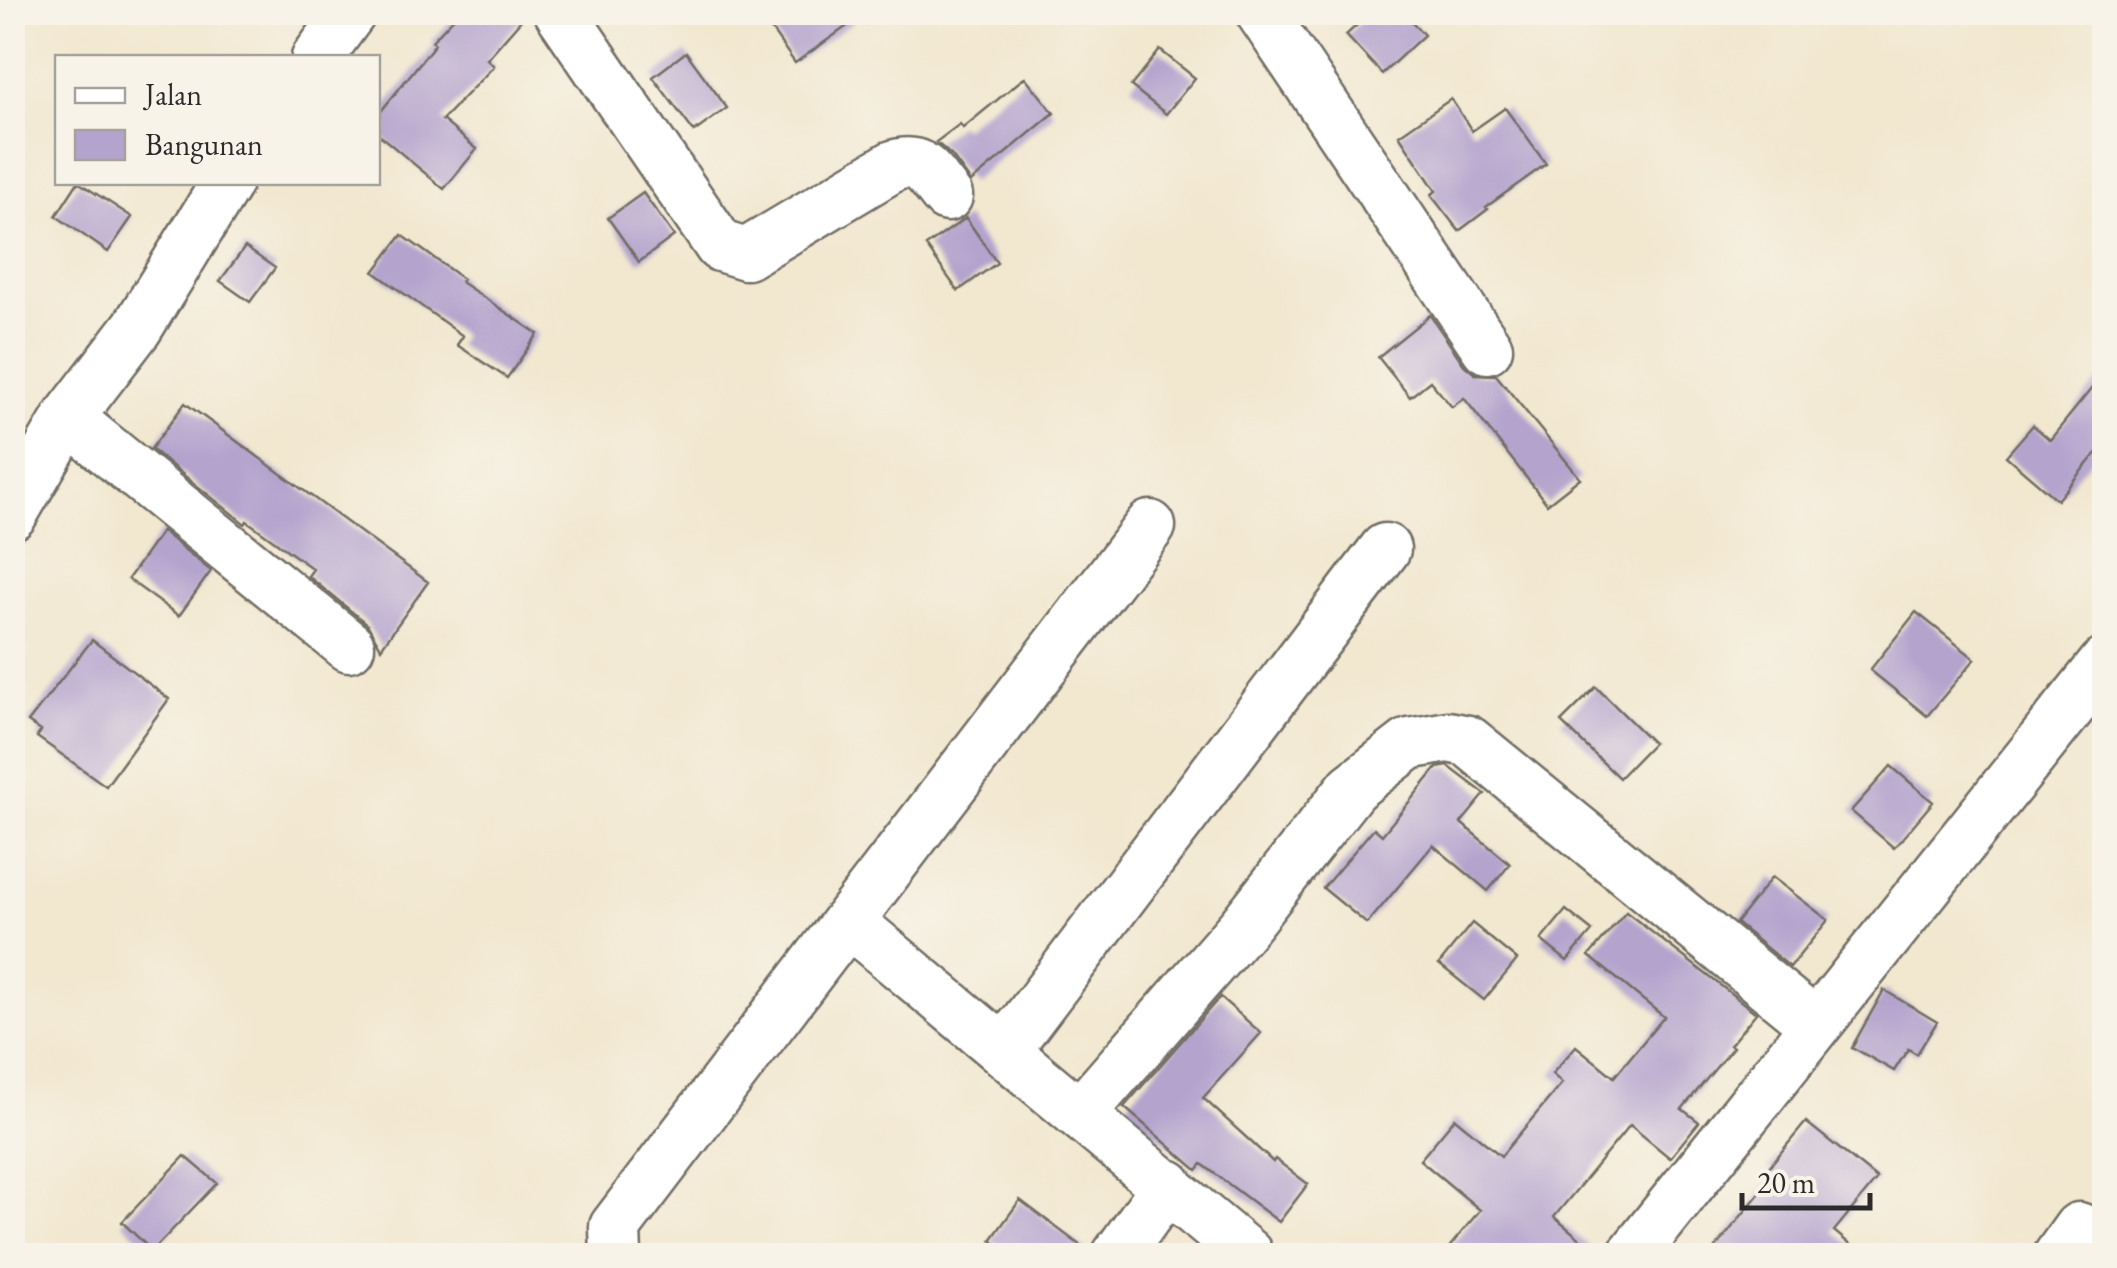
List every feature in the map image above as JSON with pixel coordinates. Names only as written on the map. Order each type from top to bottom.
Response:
[{"type":"street","points":[[319,55],[351,12]]},
{"type":"street","points":[[560,12],[720,246],[730,252],[746,254],[893,166],[908,161],[921,166],[947,196]]},
{"type":"street","points":[[1260,12],[1487,348]]},
{"type":"street","points":[[12,514],[68,418],[136,328],[225,185]]},
{"type":"street","points":[[68,418],[350,646]]},
{"type":"street","points":[[616,1256],[615,1227],[1150,526]]},
{"type":"street","points":[[1004,1051],[1385,548]]},
{"type":"street","points":[[1632,1256],[2104,664]]},
{"type":"street","points":[[1080,1114],[1243,927],[1352,788],[1409,744],[1448,737],[1468,742],[1816,1025]]},
{"type":"street","points":[[848,921],[1247,1254]]},
{"type":"street","points":[[1117,1256],[1168,1186]]},
{"type":"building","points":[[459,12],[528,12],[487,59],[494,66],[442,120],[477,149],[444,189],[380,136],[380,113],[435,44],[432,41]]},
{"type":"building","points":[[786,12],[867,12],[795,63],[768,25]]},
{"type":"building","points":[[1371,12],[1403,12],[1424,35],[1382,74],[1346,35]]},
{"type":"building","points":[[1160,50],[1195,78],[1166,114],[1131,86]]},
{"type":"building","points":[[686,52],[727,108],[694,132],[653,77]]},
{"type":"building","points":[[1025,77],[1054,113],[971,182],[936,142],[960,124],[963,128]]},
{"type":"building","points":[[1451,99],[1472,131],[1505,108],[1546,164],[1459,231],[1431,195],[1436,191],[1399,135]]},
{"type":"building","points":[[76,185],[83,185],[132,217],[108,252],[56,216]]},
{"type":"building","points":[[643,193],[674,236],[639,262],[608,218]]},
{"type":"building","points":[[966,218],[997,263],[958,291],[926,246]]},
{"type":"building","points":[[402,235],[463,279],[461,282],[538,334],[507,378],[457,345],[463,336],[374,272]]},
{"type":"building","points":[[245,247],[275,268],[250,302],[220,281]]},
{"type":"building","points":[[1430,315],[1464,365],[1475,374],[1496,375],[1580,478],[1547,504],[1464,398],[1452,407],[1430,381],[1410,397],[1378,357]]},
{"type":"building","points":[[2104,373],[2104,444],[2057,500],[2006,456],[2033,425],[2050,440]]},
{"type":"building","points":[[185,403],[428,582],[381,648],[367,624],[308,576],[313,569],[247,521],[245,524],[151,449]]},
{"type":"building","points":[[162,531],[211,571],[179,616],[128,579]]},
{"type":"building","points":[[1916,612],[1975,659],[1927,716],[1870,670]]},
{"type":"building","points":[[92,640],[169,699],[106,786],[37,737],[41,731],[28,722]]},
{"type":"building","points":[[1596,687],[1653,743],[1619,778],[1561,722]]},
{"type":"building","points":[[1448,766],[1485,794],[1461,823],[1510,864],[1488,891],[1433,845],[1367,924],[1323,888],[1374,828],[1382,835],[1437,768]]},
{"type":"building","points":[[1891,766],[1933,802],[1894,848],[1851,811]]},
{"type":"building","points":[[1772,877],[1828,920],[1790,967],[1736,923]]},
{"type":"building","points":[[1566,910],[1592,931],[1567,961],[1541,940]]},
{"type":"building","points":[[1626,912],[1756,1013],[1682,1109],[1699,1122],[1670,1158],[1630,1125],[1554,1217],[1601,1256],[1442,1256],[1480,1210],[1420,1160],[1455,1118],[1501,1156],[1562,1083],[1552,1074],[1576,1046],[1614,1077],[1664,1017],[1589,956]]},
{"type":"building","points":[[1472,923],[1517,960],[1484,1000],[1439,964]]},
{"type":"building","points":[[1884,990],[1937,1022],[1917,1054],[1908,1049],[1894,1071],[1852,1047]]},
{"type":"building","points":[[1220,997],[1261,1033],[1203,1098],[1273,1162],[1275,1159],[1308,1184],[1279,1222],[1202,1164],[1197,1170],[1124,1107]]},
{"type":"building","points":[[1806,1122],[1877,1179],[1834,1231],[1864,1256],[1709,1256],[1775,1174],[1768,1168]]},
{"type":"building","points":[[185,1156],[217,1183],[152,1251],[122,1222]]},
{"type":"building","points":[[1020,1200],[1089,1252],[1089,1256],[1011,1256],[991,1240]]}]
